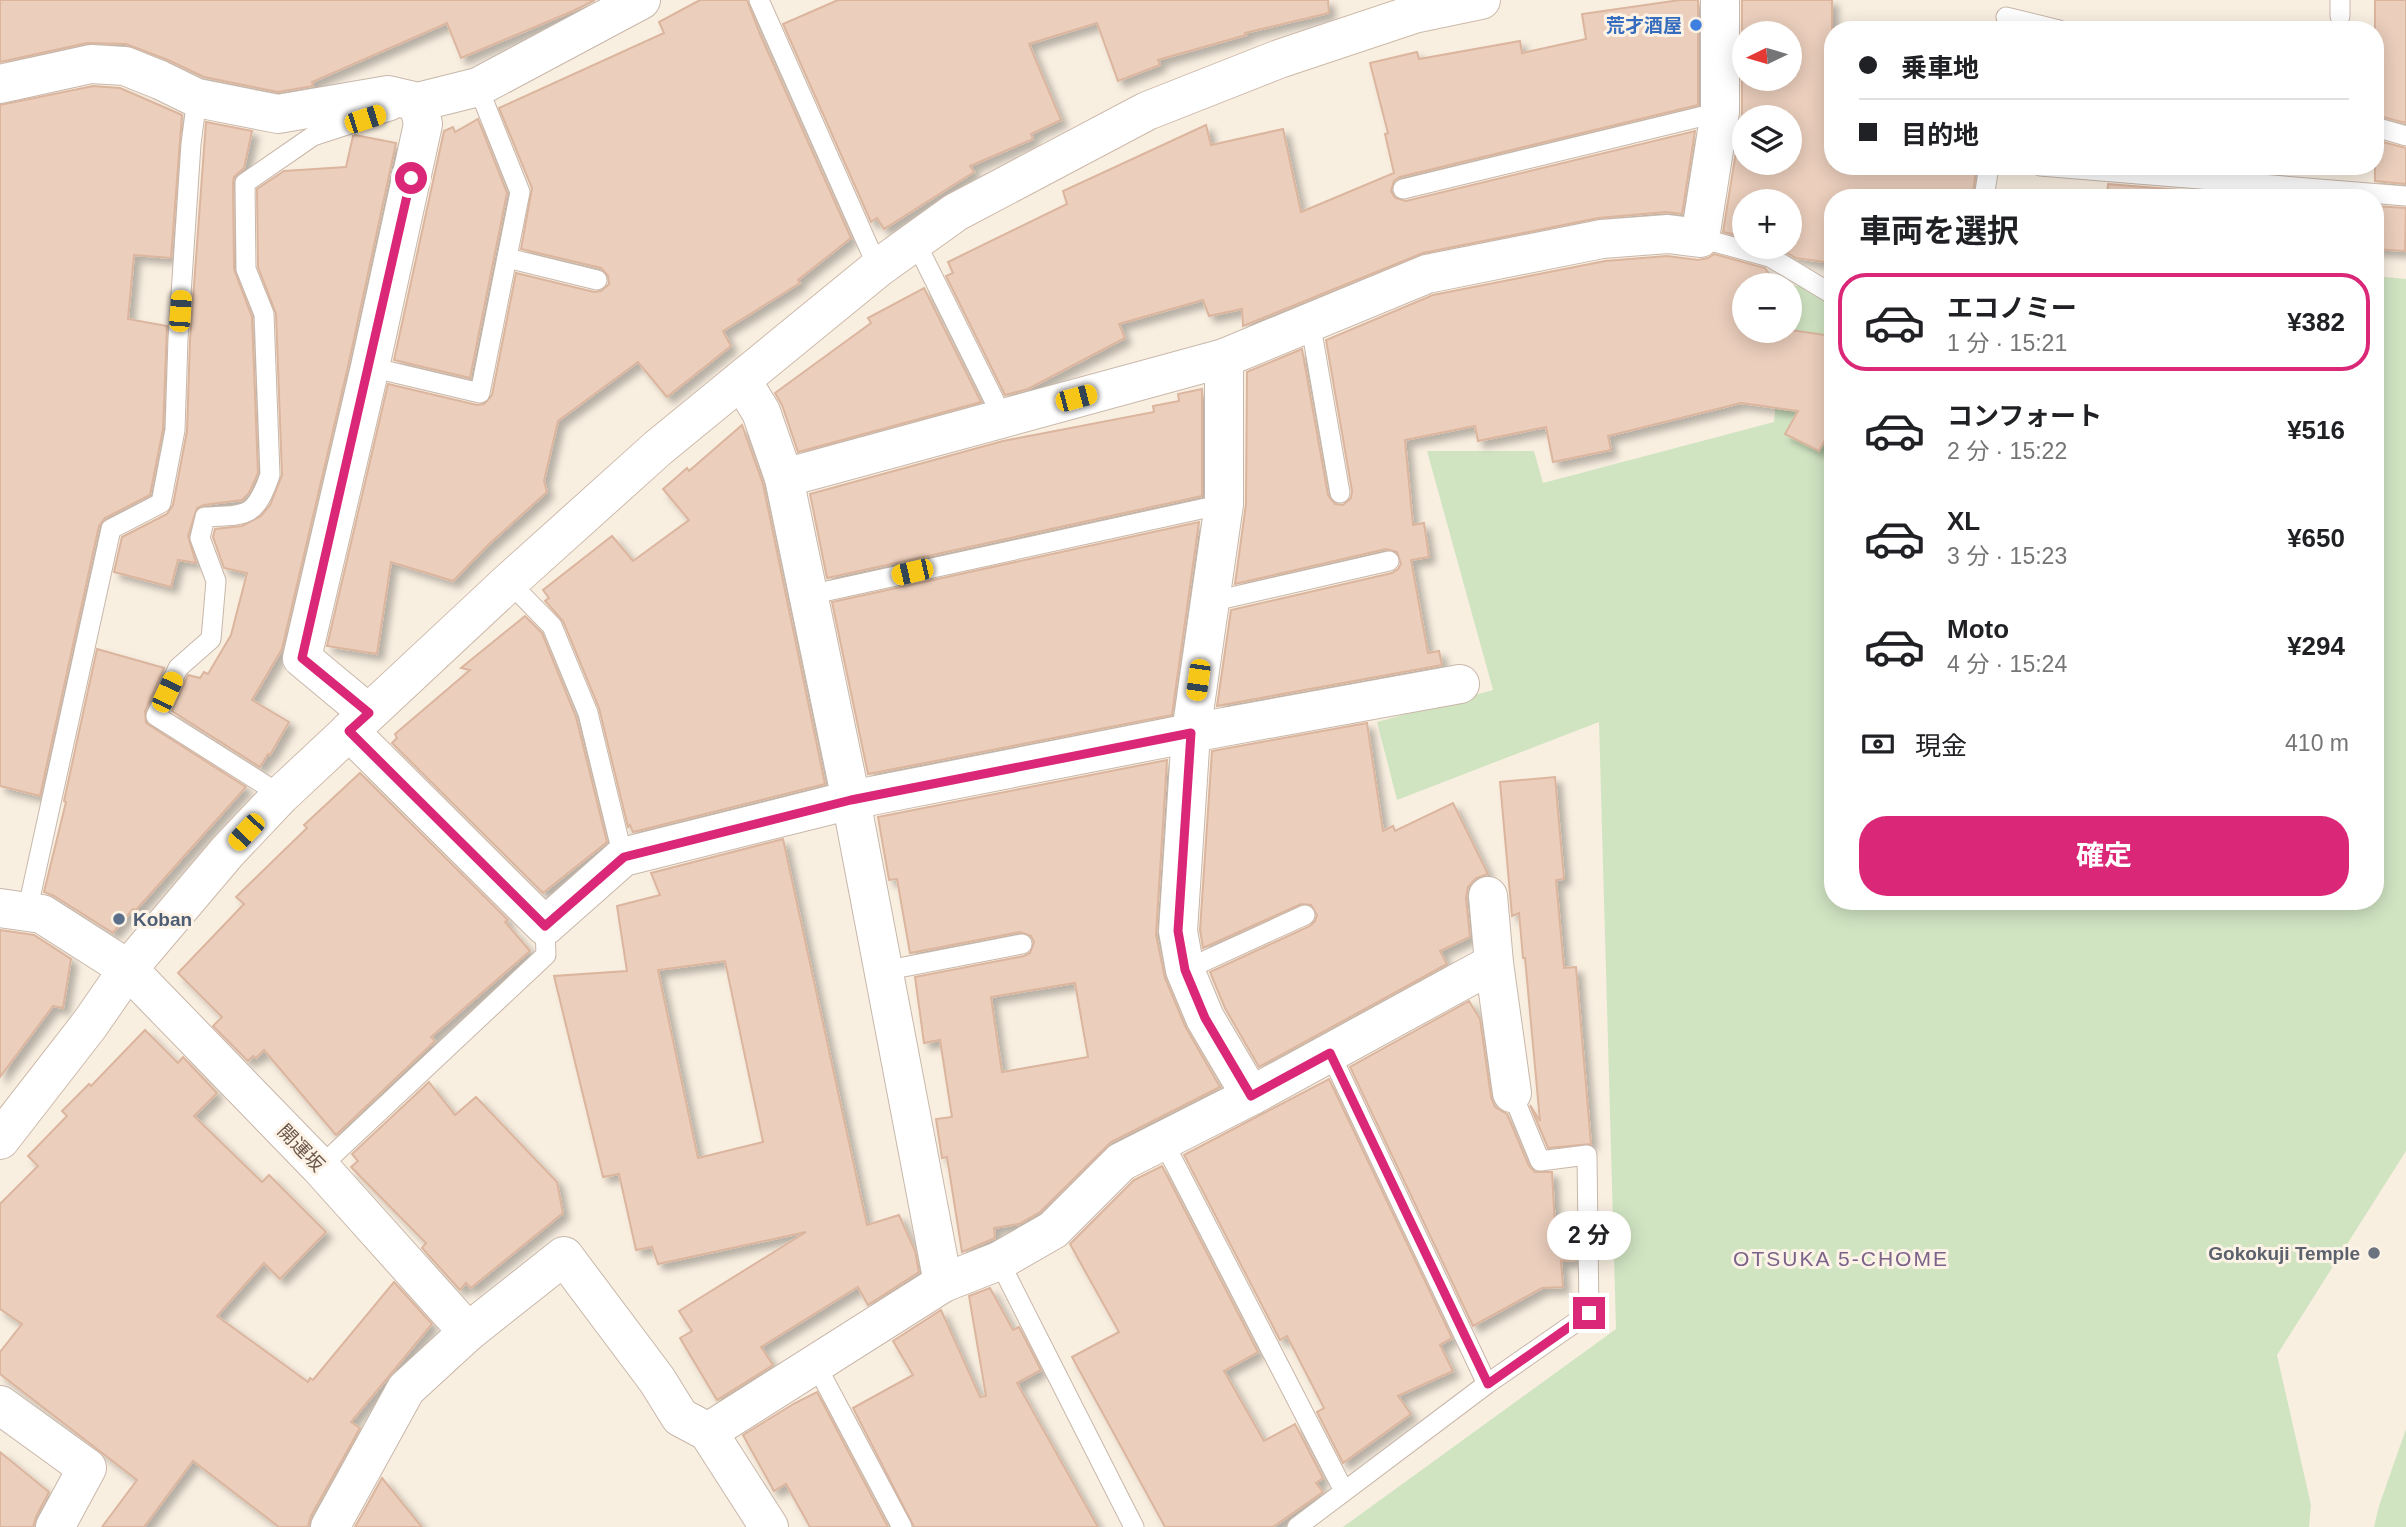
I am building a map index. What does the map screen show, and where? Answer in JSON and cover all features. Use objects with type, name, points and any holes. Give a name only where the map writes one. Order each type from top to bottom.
[{"type":"street","points":[[0,84],[91,64],[125,66],[197,98],[278,114],[388,95],[418,102],[478,87],[641,0]]},
{"type":"street","points":[[0,1140],[90,1024],[128,970],[228,851],[281,795],[509,582],[658,449],[878,268],[956,212],[1147,111],[1279,59],[1414,14],[1480,0]]},
{"type":"street","points":[[784,478],[1224,358],[1427,274],[1602,239],[1668,234],[1700,238],[1720,112],[1720,0]]},
{"type":"street","points":[[418,102],[423,124],[302,658],[545,926],[624,857],[851,800],[1191,733],[1460,684]]},
{"type":"street","points":[[1224,358],[1224,504],[1191,733],[1178,931],[1185,970],[1205,1018],[1251,1096]]},
{"type":"street","points":[[742,381],[761,412],[784,478],[851,800],[943,1283]]},
{"type":"street","points":[[1488,896],[1493,963],[1512,1093]]},
{"type":"street","name":"開運坂","points":[[13,910],[42,914],[128,970],[320,1167],[468,1332]]},
{"type":"street","points":[[708,1432],[943,1283],[999,1261],[1053,1230],[1121,1162],[1251,1096],[1493,963]]},
{"type":"street","points":[[330,1527],[406,1389],[468,1332],[564,1255],[657,1380],[680,1417],[708,1432],[769,1527]]},
{"type":"street","points":[[0,1405],[87,1468],[55,1527]]},
{"type":"lane","points":[[759,0],[878,268]]},
{"type":"lane","points":[[2005,16],[2024,21]]},
{"type":"lane","points":[[370,367],[480,393],[520,192],[478,87]]},
{"type":"lane","points":[[13,910],[111,529],[161,503],[174,430],[191,144],[197,98]]},
{"type":"lane","points":[[281,795],[156,716],[178,668],[211,639],[216,581],[200,538],[205,517],[244,515],[262,499],[271,475],[264,314],[246,269],[245,183],[313,136],[418,102]]},
{"type":"lane","points":[[1403,189],[1720,112]]},
{"type":"lane","points":[[2384,130],[2406,136]]},
{"type":"lane","points":[[2154,175],[2330,189]]},
{"type":"lane","points":[[2384,193],[2406,195]]},
{"type":"lane","points":[[1700,238],[1770,257],[1824,289]]},
{"type":"lane","points":[[915,241],[1003,418]]},
{"type":"lane","points":[[507,258],[597,280]]},
{"type":"lane","points":[[1311,321],[1340,493]]},
{"type":"lane","points":[[809,595],[1224,504]]},
{"type":"lane","points":[[1210,602],[1388,561]]},
{"type":"lane","points":[[509,582],[552,626],[588,713],[624,857]]},
{"type":"lane","points":[[1185,970],[1305,915]]},
{"type":"lane","points":[[320,1167],[546,955],[545,926]]},
{"type":"lane","points":[[883,971],[1022,944]]},
{"type":"lane","points":[[1330,1053],[1488,1384]]},
{"type":"lane","points":[[1297,1527],[1488,1384],[1589,1313],[1587,1155],[1540,1161],[1512,1093]]},
{"type":"lane","points":[[1163,1141],[1344,1491]]},
{"type":"lane","points":[[999,1261],[1134,1527]]},
{"type":"lane","points":[[816,1363],[902,1527]]},
{"type":"green space","points":[[2384,277],[2406,279],[2406,1151],[2277,1355],[2311,1505],[2309,1527],[1343,1527],[1616,1329],[1599,722],[1397,800],[1377,722],[1493,690],[1427,451],[1534,451],[1543,483],[1774,422],[1782,343],[1802,343],[1802,287],[1824,291],[1824,910],[2384,910]]},
{"type":"green space","points":[[2406,1429],[2406,1527],[2374,1527],[2379,1506]]},
{"type":"building","points":[[0,0],[595,0],[461,58],[447,23],[312,82],[313,86],[278,92],[204,77],[126,44],[87,43],[0,62]]},
{"type":"building","points":[[700,0],[747,0],[851,238],[798,280],[800,283],[723,331],[731,346],[667,397],[638,362],[558,421],[544,481],[547,492],[453,581],[391,562],[377,654],[327,646],[388,384],[477,405],[484,404],[492,395],[516,273],[594,292],[601,291],[609,284],[608,276],[601,268],[521,249],[532,188],[499,108],[664,33],[659,22]]},
{"type":"building","points":[[838,0],[1328,0],[1329,13],[1245,33],[1246,35],[1158,60],[1160,65],[1118,81],[1097,23],[1029,44],[1061,120],[1031,134],[1033,139],[970,166],[974,172],[884,229],[877,218],[871,222],[783,24]]},
{"type":"building","points":[[1680,0],[1698,0],[1698,105],[1400,177],[1394,181],[1391,191],[1395,198],[1406,201],[1695,131],[1682,214],[1666,212],[1598,218],[1423,253],[1243,326],[1242,309],[1209,316],[1203,300],[1119,324],[1125,338],[1028,389],[1005,395],[946,276],[953,273],[948,262],[1067,204],[1063,191],[1206,125],[1211,145],[1283,129],[1301,212],[1394,173],[1385,134],[1388,133],[1370,63],[1417,52],[1419,59],[1520,41],[1522,53],[1586,39],[1582,14]]},
{"type":"building","points":[[1742,0],[1832,0],[1832,21],[1824,21],[1824,175],[1976,175],[1973,189],[1824,189],[1824,262],[1802,259],[1802,189],[1732,189],[1732,234],[1723,232],[1732,175],[1802,175],[1802,105],[1742,105],[1742,91],[1802,91],[1802,21],[1742,21]]},
{"type":"building","points":[[2375,0],[2406,0],[2406,123],[2384,117],[2384,21],[2375,21]]},
{"type":"building","points":[[93,86],[120,88],[182,115],[171,258],[134,255],[128,319],[167,326],[163,429],[150,495],[105,518],[99,526],[40,796],[0,786],[0,105]]},
{"type":"building","points":[[478,119],[507,193],[470,378],[394,360],[444,131],[453,127],[455,132]]},
{"type":"building","points":[[206,122],[252,131],[244,168],[234,177],[233,183],[234,269],[252,317],[258,473],[249,493],[242,500],[197,508],[188,536],[196,563],[178,560],[171,587],[114,572],[122,537],[167,514],[173,505],[187,431],[190,340]]},
{"type":"building","points":[[355,135],[396,143],[349,362],[282,649],[252,700],[289,722],[260,767],[172,711],[188,675],[200,678],[204,672],[208,674],[231,635],[247,573],[224,568],[213,537],[215,529],[242,526],[261,516],[270,505],[282,475],[276,314],[258,267],[257,189],[284,171],[346,167]]},
{"type":"building","points":[[2384,142],[2406,148],[2406,184],[2375,181],[2375,175],[2384,175]]},
{"type":"building","points":[[2108,184],[2168,189],[2108,189]]},
{"type":"building","points":[[2384,207],[2406,208],[2405,251],[2384,250]]},
{"type":"building","points":[[1714,254],[1765,268],[1768,273],[1732,273],[1732,343],[1802,343],[1802,332],[1824,335],[1824,442],[1819,451],[1785,434],[1798,411],[1741,403],[1608,436],[1611,450],[1553,462],[1546,427],[1478,441],[1475,426],[1405,440],[1413,525],[1424,523],[1429,557],[1411,560],[1428,653],[1439,651],[1442,665],[1217,706],[1231,610],[1392,573],[1401,564],[1397,552],[1386,549],[1235,584],[1246,504],[1247,372],[1302,349],[1328,495],[1335,504],[1343,505],[1351,498],[1352,491],[1326,340],[1433,295],[1605,261],[1667,256],[1698,260]]},
{"type":"building","points":[[924,288],[981,402],[798,452],[782,405],[775,393],[871,323],[868,318]]},
{"type":"building","points":[[1202,389],[1202,496],[827,578],[810,494],[1003,441],[1154,412],[1153,406],[1179,401],[1178,394]]},
{"type":"building","points":[[742,425],[763,484],[825,784],[633,832],[630,825],[628,827],[599,708],[563,621],[545,601],[549,598],[543,590],[612,536],[633,561],[689,520],[663,489],[687,468],[689,471]]},
{"type":"building","points":[[1199,522],[1172,715],[868,774],[832,602]]},
{"type":"building","points":[[525,616],[542,633],[576,717],[607,842],[543,893],[392,743],[397,738],[395,734],[470,670],[461,668]]},
{"type":"building","points":[[97,649],[164,668],[145,711],[146,723],[246,787],[113,933],[44,892],[66,802],[64,801]]},
{"type":"building","points":[[1367,723],[1383,831],[1393,826],[1395,831],[1453,803],[1488,874],[1476,878],[1468,887],[1466,898],[1470,937],[1440,951],[1447,964],[1259,1067],[1225,1008],[1210,972],[1310,926],[1317,915],[1311,905],[1301,904],[1203,948],[1200,930],[1212,751]]},
{"type":"building","points":[[1167,760],[1156,935],[1165,978],[1185,1026],[1220,1087],[1111,1142],[1040,1212],[1019,1224],[994,1228],[995,1238],[962,1252],[947,1157],[942,1158],[936,1119],[952,1117],[940,1040],[924,1043],[915,977],[1024,956],[1030,953],[1034,942],[1031,936],[1020,932],[910,953],[897,879],[889,880],[878,817]],"holes":[[[1075,983],[1088,1057],[1002,1072],[991,997]]]},
{"type":"building","points":[[360,773],[508,920],[505,922],[530,951],[431,1037],[435,1041],[336,1135],[264,1050],[248,1061],[213,1026],[222,1017],[178,973],[244,904],[236,897],[307,828],[304,825]]},
{"type":"building","points":[[1555,777],[1564,879],[1556,880],[1564,968],[1576,967],[1591,1144],[1548,1148],[1530,1105],[1540,1121],[1525,958],[1519,913],[1512,916],[1500,782]]},
{"type":"building","points":[[783,839],[867,1225],[899,1215],[915,1251],[919,1272],[868,1305],[858,1287],[761,1347],[773,1365],[717,1400],[680,1338],[692,1331],[679,1311],[806,1232],[658,1264],[652,1247],[636,1250],[619,1174],[603,1177],[554,976],[627,971],[617,906],[660,895],[651,873]],"holes":[[[725,961],[763,1142],[698,1158],[658,970]]]},
{"type":"building","points":[[0,930],[34,935],[71,959],[63,1008],[53,1006],[0,1077]]},
{"type":"building","points":[[1469,1001],[1480,1019],[1491,1097],[1495,1107],[1507,1114],[1529,1166],[1535,1172],[1552,1172],[1555,1227],[1576,1226],[1576,1260],[1561,1261],[1563,1287],[1542,1288],[1473,1326],[1350,1067]]},
{"type":"building","points":[[145,1030],[178,1063],[183,1057],[217,1093],[194,1116],[262,1182],[269,1175],[326,1232],[280,1279],[264,1263],[217,1316],[308,1382],[310,1378],[313,1380],[394,1282],[432,1324],[351,1422],[360,1428],[311,1516],[308,1527],[279,1527],[193,1461],[144,1527],[102,1527],[137,1480],[0,1374],[0,1352],[22,1324],[0,1309],[0,1204],[38,1166],[28,1156],[67,1116],[62,1111],[89,1084],[91,1086]]},
{"type":"building","points":[[1329,1079],[1452,1338],[1440,1345],[1453,1371],[1398,1396],[1411,1414],[1343,1463],[1317,1412],[1324,1408],[1287,1336],[1280,1340],[1184,1155]]},
{"type":"building","points":[[429,1082],[455,1115],[476,1097],[557,1182],[563,1213],[471,1288],[466,1283],[460,1290],[422,1248],[426,1243],[351,1167],[358,1161],[352,1154]]},
{"type":"building","points":[[1162,1166],[1258,1352],[1224,1371],[1264,1441],[1295,1424],[1323,1478],[1316,1483],[1323,1492],[1273,1527],[1165,1527],[1072,1357],[1119,1332],[1070,1244],[1134,1180]]},
{"type":"building","points":[[990,1288],[1013,1330],[1019,1327],[1041,1370],[1017,1383],[1098,1527],[914,1527],[853,1408],[913,1375],[893,1341],[941,1310],[980,1397],[986,1396],[969,1296]]},
{"type":"building","points":[[817,1392],[888,1527],[810,1527],[786,1484],[774,1491],[743,1435]]},
{"type":"building","points":[[0,1452],[49,1492],[33,1527],[0,1527]]},
{"type":"building","points":[[382,1478],[422,1527],[355,1527]]},
{"type":"place","name":"荒才酒屋","points":[[1696,25]]},
{"type":"place","name":"Koban","points":[[119,919]]},
{"type":"place","name":"Gokokuji Temple","points":[[2374,1253]]},
{"type":"district","name":"OTSUKA 5-CHOME","points":[[1841,1258]]},
{"type":"route","points":[[411,178],[302,658],[369,713],[349,731],[545,926],[624,857],[851,800],[1191,733],[1178,931],[1185,970],[1205,1018],[1251,1096],[1330,1053],[1488,1384],[1589,1313]]}]
